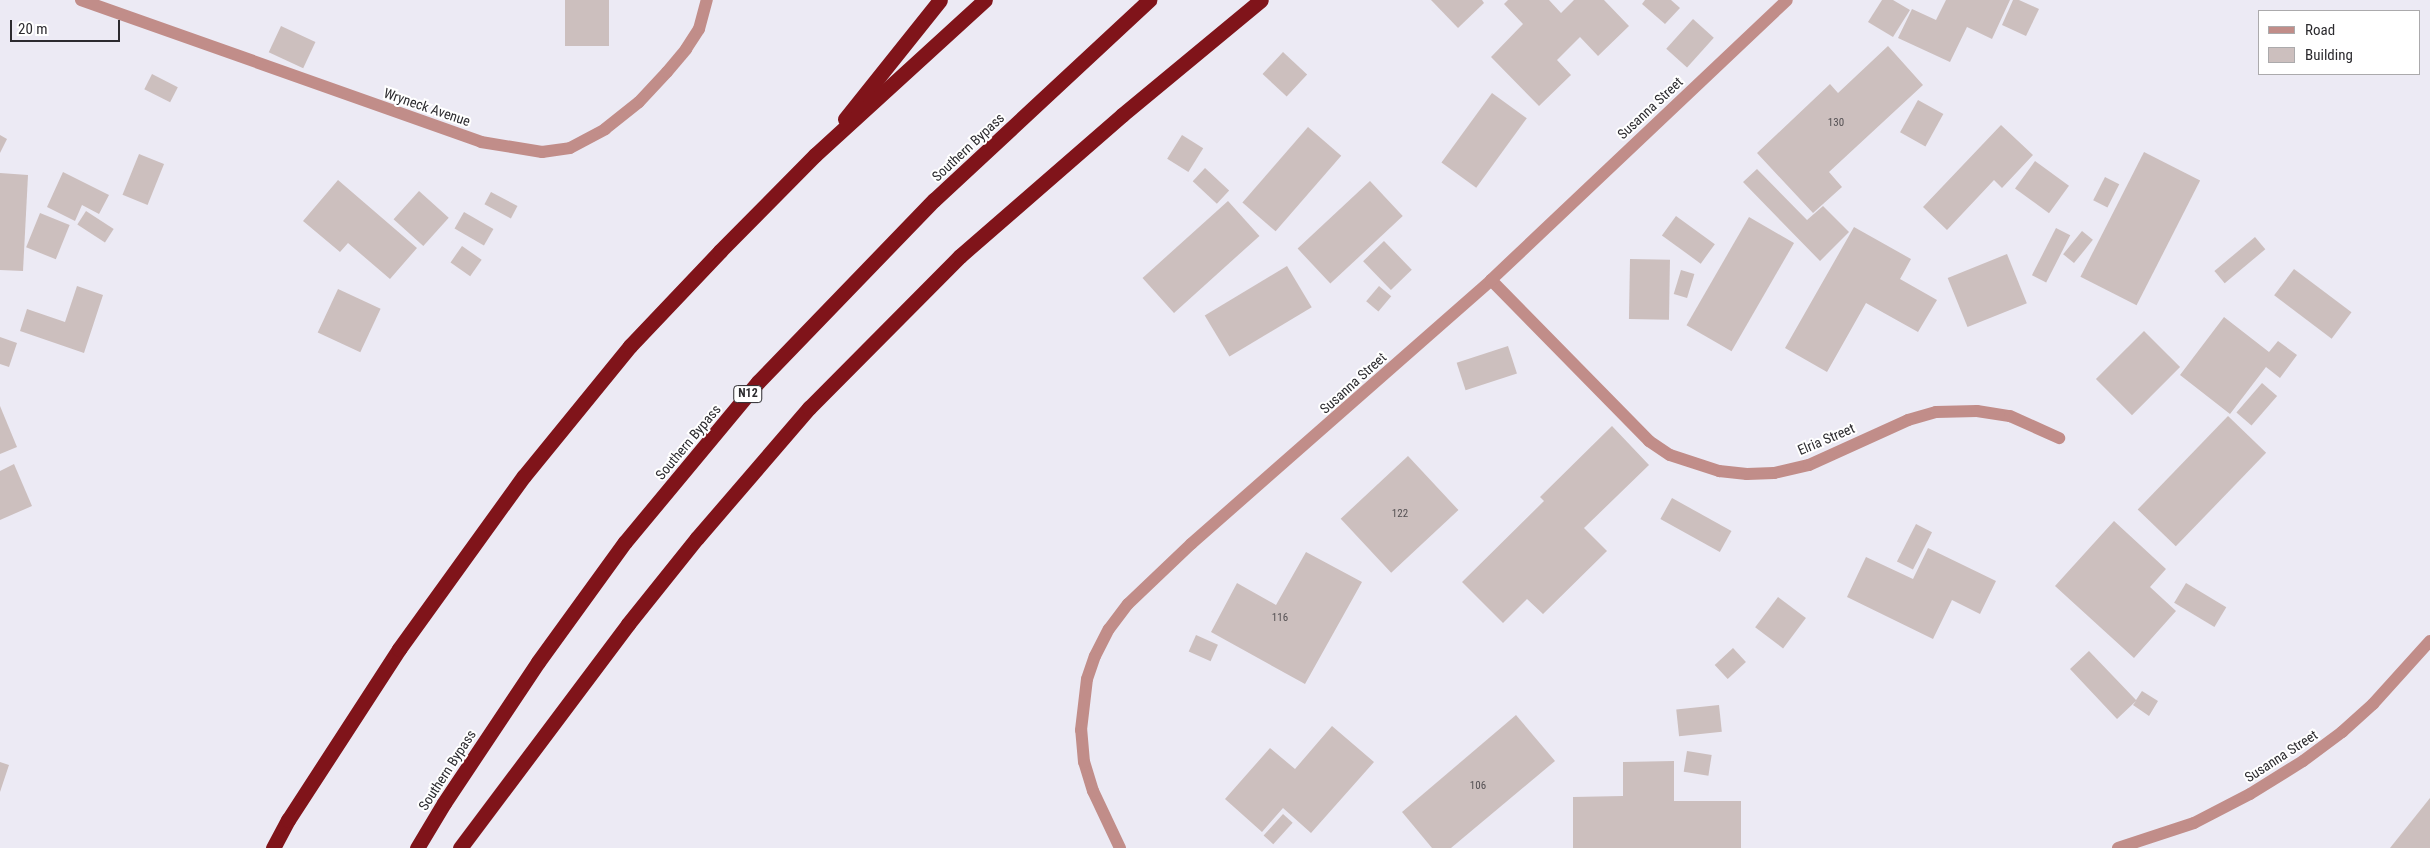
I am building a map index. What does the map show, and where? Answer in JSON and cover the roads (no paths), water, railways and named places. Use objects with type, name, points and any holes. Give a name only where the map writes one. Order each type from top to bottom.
[{"type":"highway","points":[[816,155],[940,0]]},
{"type":"highway","points":[[272,848],[288,820],[399,649],[524,476],[630,346],[816,155],[985,0]]},
{"type":"highway","name":"Southern Bypass","points":[[417,848],[444,803],[538,662],[625,542],[758,382],[934,200],[1148,0]]},
{"type":"highway","points":[[460,848],[628,624],[691,545],[809,408],[960,256],[1122,115],[1261,0]]},
{"type":"street","name":"Wryneck Avenue","points":[[81,0],[482,142],[542,152],[570,148],[605,129],[639,102],[668,72],[686,49],[699,29],[707,0]]},
{"type":"street","name":"Susanna Street","points":[[1120,848],[1093,791],[1084,762],[1081,730],[1087,679],[1108,630],[1128,604],[1191,544],[1491,280],[1787,0]]},
{"type":"street","name":"Elria Street","points":[[1491,280],[1649,441],[1670,455],[1720,471],[1747,474],[1774,473],[1809,465],[1908,420],[1936,412],[1977,410],[2010,416],[2059,438]]},
{"type":"street","name":"Susanna Street","points":[[2118,848],[2194,823],[2250,794],[2303,761],[2342,732],[2373,704],[2430,642]]}]
